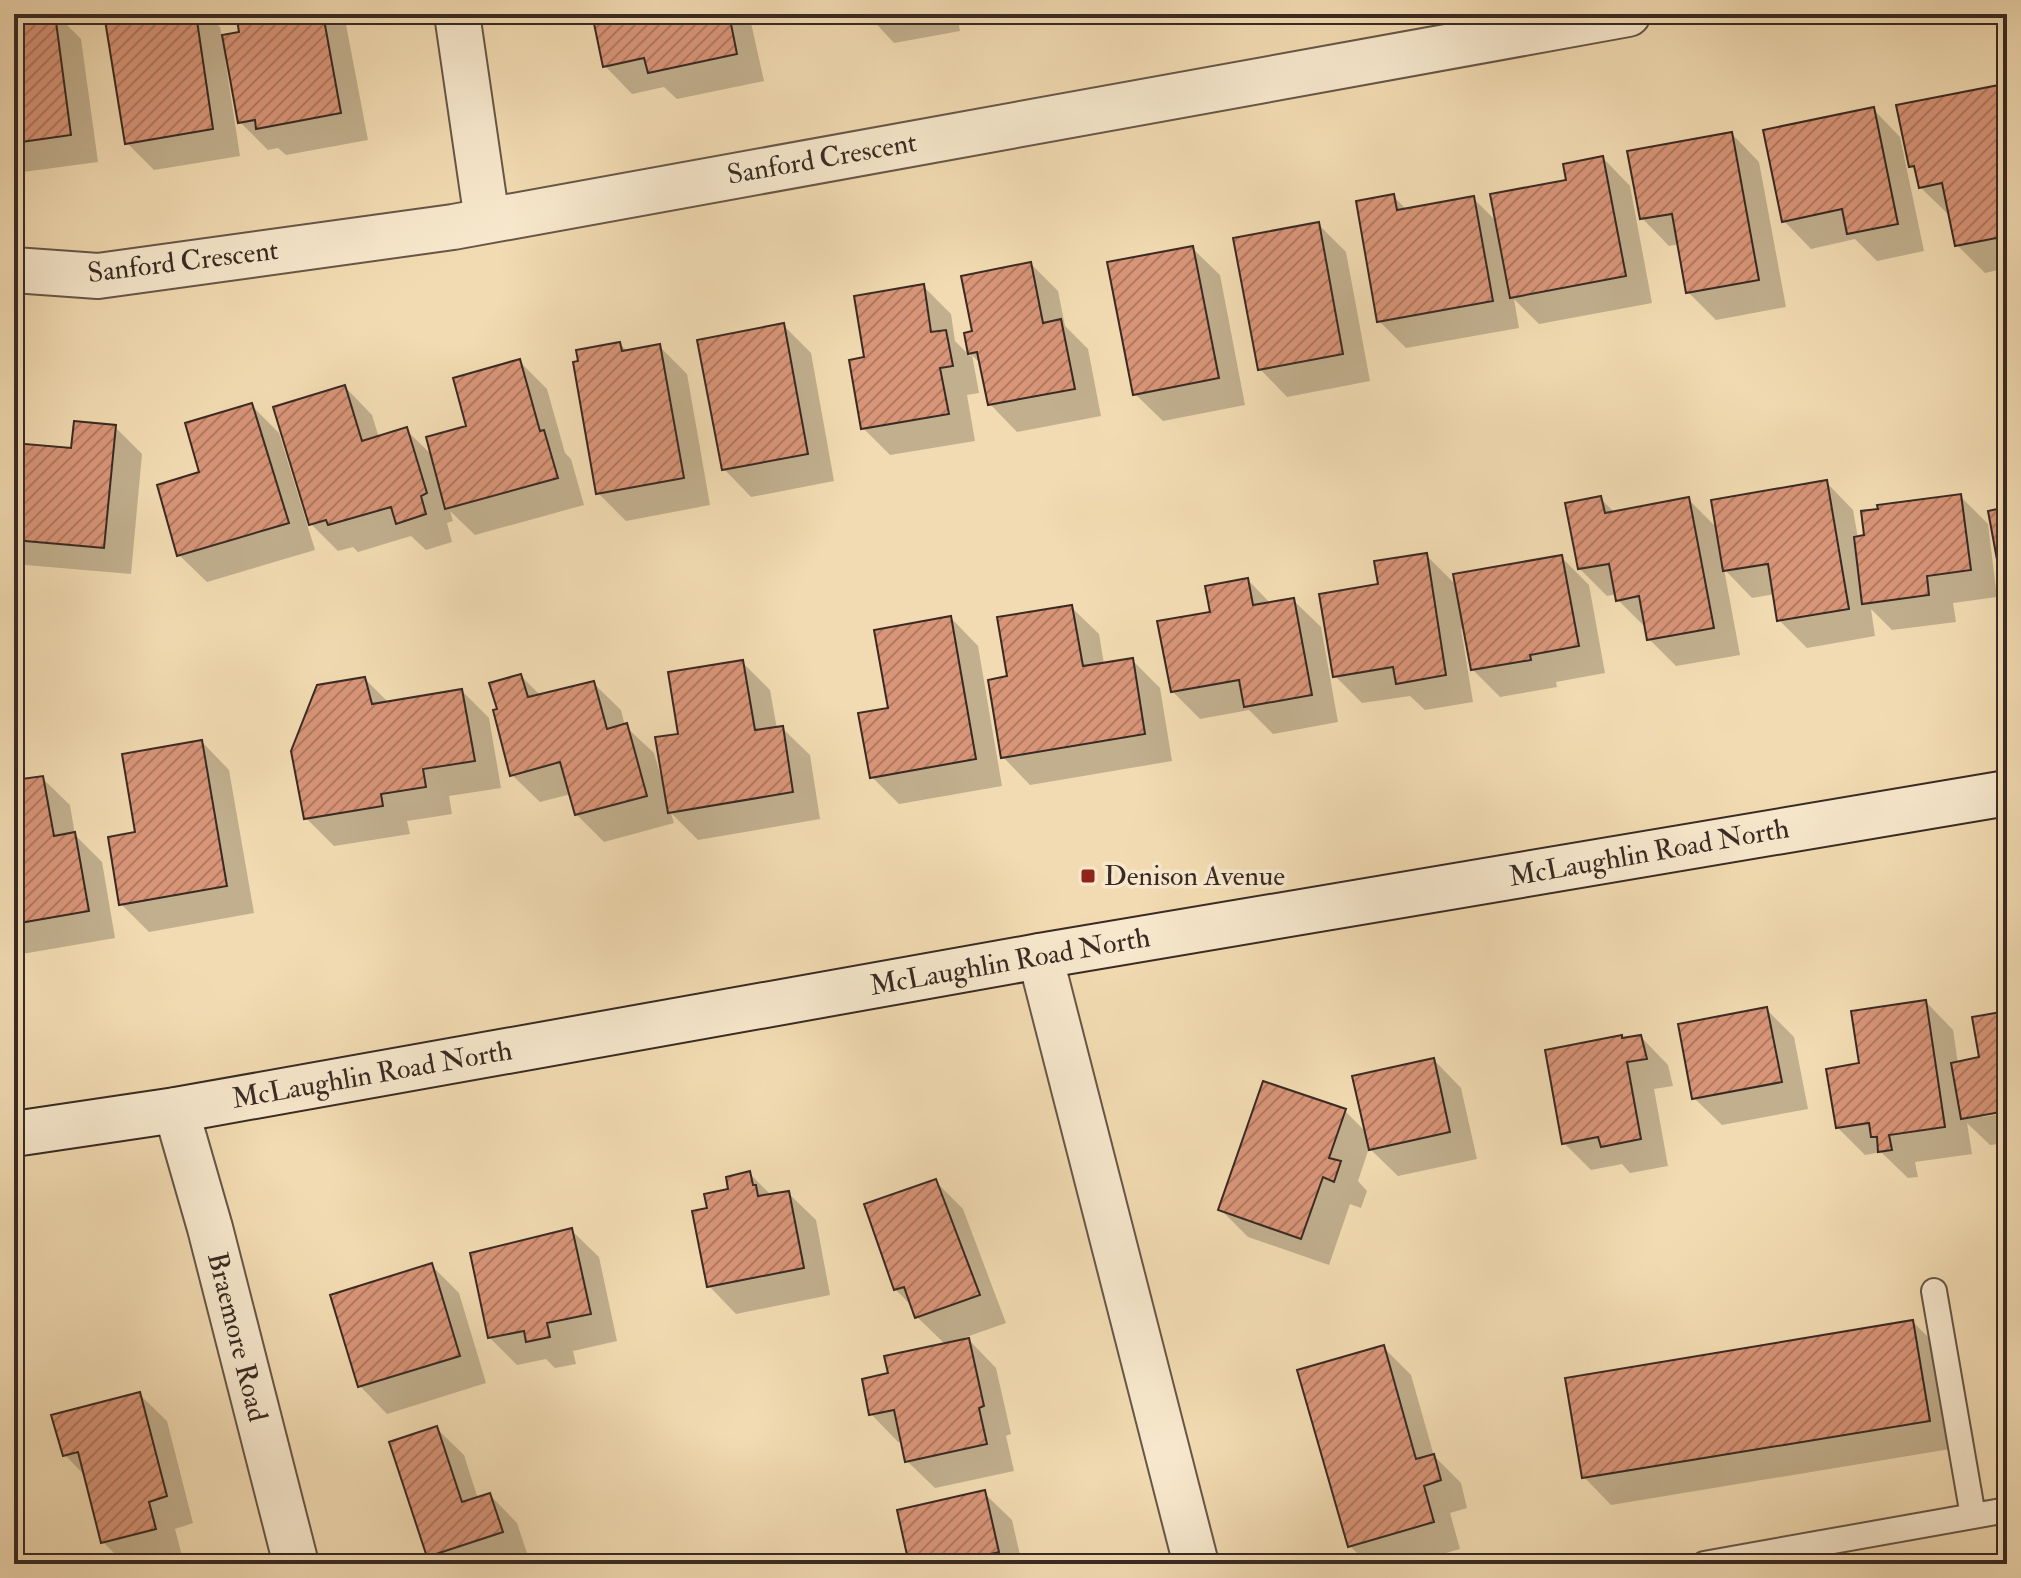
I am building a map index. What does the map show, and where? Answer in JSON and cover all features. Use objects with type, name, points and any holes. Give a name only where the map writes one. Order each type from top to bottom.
[{"type":"street","points":[[457,14],[487,220]]},
{"type":"street","name":"Sanford Crescent","points":[[14,270],[98,276],[453,227],[1628,14]]},
{"type":"street","name":"McLaughlin Road North","points":[[14,1134],[176,1110],[1040,956],[2007,793]]},
{"type":"street","points":[[1040,956],[1196,1564]]},
{"type":"street","name":"Braemore Road","points":[[176,1110],[210,1228],[296,1564]]},
{"type":"lane","points":[[1934,1291],[1973,1516]]},
{"type":"lane","points":[[1704,1564],[2007,1510]]},
{"type":"building","points":[[14,14],[55,14],[71,135],[14,143]]},
{"type":"building","points":[[104,14],[196,14],[213,129],[125,144]]},
{"type":"building","points":[[236,14],[323,14],[341,113],[256,129],[255,120],[238,123],[222,35],[239,32]]},
{"type":"building","points":[[592,14],[729,14],[737,54],[648,73],[644,58],[603,67]]},
{"type":"building","points":[[1999,85],[2007,125],[2007,236],[1955,246],[1942,183],[1919,188],[1914,166],[1909,167],[1896,105]]},
{"type":"building","points":[[1874,107],[1898,224],[1847,234],[1842,209],[1782,222],[1763,130]]},
{"type":"building","points":[[1732,132],[1759,280],[1686,293],[1672,214],[1640,219],[1627,151]]},
{"type":"building","points":[[1603,156],[1626,276],[1510,298],[1490,194],[1566,180],[1563,164]]},
{"type":"building","points":[[1394,194],[1397,210],[1474,196],[1493,301],[1377,322],[1356,201]]},
{"type":"building","points":[[1319,222],[1343,354],[1258,370],[1233,238]]},
{"type":"building","points":[[1193,246],[1219,378],[1133,395],[1107,262]]},
{"type":"building","points":[[1031,262],[1043,323],[1061,319],[1075,389],[988,405],[977,352],[968,354],[964,333],[972,331],[961,276]]},
{"type":"building","points":[[924,284],[931,332],[946,330],[953,366],[940,368],[949,414],[861,429],[849,360],[864,357],[854,296]]},
{"type":"building","points":[[784,323],[808,454],[722,470],[697,340]]},
{"type":"building","points":[[620,342],[622,351],[660,344],[684,478],[596,494],[573,362],[578,361],[576,350]]},
{"type":"building","points":[[520,359],[540,431],[544,430],[558,478],[445,509],[426,437],[466,426],[453,378]]},
{"type":"building","points":[[345,385],[362,441],[407,427],[427,493],[421,496],[426,514],[396,524],[391,507],[328,525],[326,520],[309,525],[273,407]]},
{"type":"building","points":[[252,403],[289,523],[177,556],[157,485],[199,472],[185,423]]},
{"type":"building","points":[[74,421],[116,425],[104,548],[14,540],[14,443],[71,448]]},
{"type":"building","points":[[1827,480],[1849,609],[1777,621],[1768,564],[1723,571],[1711,500]]},
{"type":"building","points":[[1961,494],[1971,570],[1927,576],[1929,595],[1862,604],[1854,537],[1864,535],[1861,511],[1878,509],[1877,505]]},
{"type":"building","points":[[1601,496],[1605,513],[1689,497],[1714,628],[1647,640],[1639,596],[1616,601],[1609,564],[1578,569],[1565,503]]},
{"type":"building","points":[[2007,507],[2007,580],[2001,581],[1988,511]]},
{"type":"building","points":[[1427,553],[1446,675],[1396,684],[1393,667],[1333,677],[1319,594],[1378,584],[1374,561]]},
{"type":"building","points":[[1562,555],[1579,646],[1530,655],[1531,660],[1471,670],[1453,574]]},
{"type":"building","points":[[1248,578],[1253,605],[1294,598],[1312,695],[1244,707],[1239,680],[1171,692],[1157,621],[1210,612],[1205,586]]},
{"type":"building","points":[[1072,605],[1083,666],[1133,658],[1145,734],[1001,758],[988,680],[1007,676],[997,617]]},
{"type":"building","points":[[951,616],[976,759],[870,778],[858,713],[888,708],[874,630]]},
{"type":"building","points":[[743,660],[755,730],[783,726],[793,792],[668,813],[655,737],[678,734],[668,672]]},
{"type":"building","points":[[521,674],[528,697],[594,681],[607,729],[627,723],[647,796],[575,815],[560,762],[510,776],[489,683]]},
{"type":"building","points":[[365,677],[372,704],[462,689],[475,761],[423,769],[426,787],[381,794],[383,806],[304,819],[291,751],[317,685]]},
{"type":"building","points":[[202,740],[227,886],[119,905],[108,837],[135,832],[122,754]]},
{"type":"building","points":[[43,776],[54,836],[75,832],[89,911],[14,924],[14,780]]},
{"type":"building","points":[[1926,1000],[1945,1127],[1889,1135],[1892,1150],[1878,1152],[1877,1137],[1871,1137],[1869,1123],[1836,1128],[1826,1069],[1859,1063],[1851,1011]]},
{"type":"building","points":[[1767,1007],[1782,1082],[1692,1099],[1678,1024]]},
{"type":"building","points":[[2007,1011],[2007,1111],[1961,1119],[1951,1063],[1979,1057],[1972,1017]]},
{"type":"building","points":[[1622,1035],[1622,1038],[1641,1035],[1647,1059],[1627,1062],[1641,1139],[1601,1147],[1598,1137],[1562,1144],[1545,1050]]},
{"type":"building","points":[[1434,1058],[1450,1132],[1369,1150],[1352,1076]]},
{"type":"building","points":[[1263,1081],[1346,1109],[1329,1158],[1341,1161],[1334,1182],[1323,1177],[1301,1239],[1218,1210]]},
{"type":"building","points":[[750,1171],[758,1196],[789,1191],[804,1268],[707,1287],[692,1211],[707,1208],[704,1194],[728,1189],[726,1177]]},
{"type":"building","points":[[936,1179],[980,1295],[915,1318],[904,1287],[894,1290],[864,1204]]},
{"type":"building","points":[[572,1228],[591,1314],[547,1323],[550,1337],[526,1342],[524,1331],[488,1338],[470,1253]]},
{"type":"building","points":[[432,1263],[460,1356],[358,1387],[330,1295]]},
{"type":"building","points":[[1913,1320],[1930,1421],[1582,1478],[1565,1378]]},
{"type":"building","points":[[969,1338],[984,1406],[979,1408],[987,1444],[905,1462],[894,1410],[869,1415],[862,1379],[888,1373],[884,1356]]},
{"type":"building","points":[[1384,1345],[1416,1459],[1434,1454],[1441,1480],[1424,1486],[1434,1522],[1348,1547],[1297,1370]]},
{"type":"building","points":[[140,1392],[167,1496],[149,1502],[156,1529],[101,1543],[78,1452],[63,1456],[51,1415]]},
{"type":"building","points":[[437,1426],[462,1502],[490,1493],[503,1532],[427,1557],[389,1442]]},
{"type":"building","points":[[985,1490],[999,1552],[983,1556],[985,1564],[909,1564],[897,1510]]},
{"type":"place","name":"Denison Avenue","points":[[1088,876]]}]
